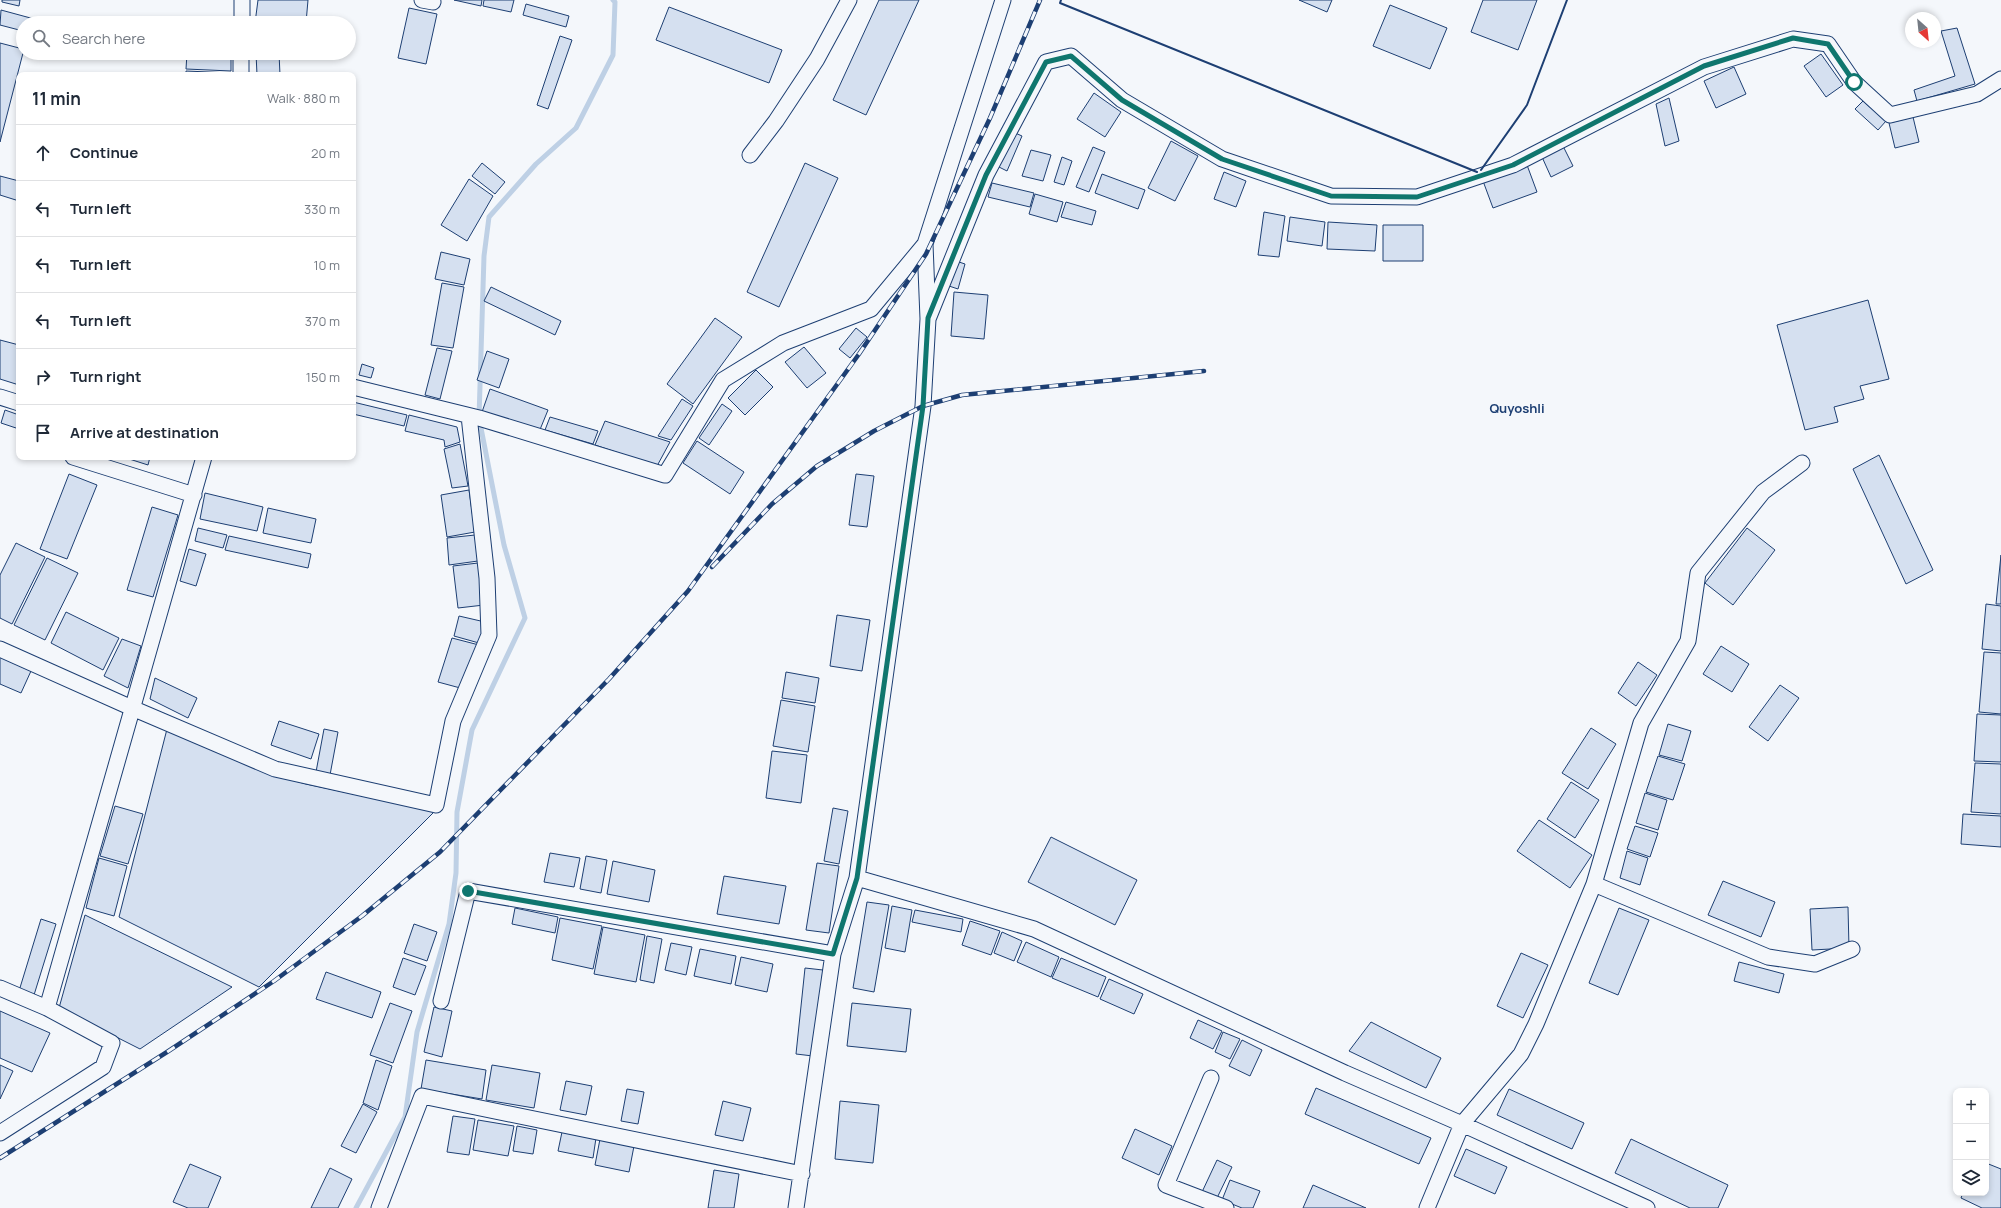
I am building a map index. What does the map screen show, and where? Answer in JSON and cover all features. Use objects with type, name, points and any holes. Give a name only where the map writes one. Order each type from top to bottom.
[{"type":"street","points":[[242,0],[242,16]]},
{"type":"street","points":[[750,155],[776,121],[817,59],[849,0]]},
{"type":"street","points":[[796,1208],[833,954],[857,878],[923,406],[928,318],[925,244],[1003,0]]},
{"type":"street","points":[[928,318],[986,175],[1046,62],[1071,56],[1122,100],[1222,159],[1331,196],[1417,197],[1513,165],[1704,66],[1793,38],[1828,44],[1854,82],[1890,115],[1977,94],[2001,79]]},
{"type":"street","points":[[241,60],[241,72]]},
{"type":"street","points":[[356,388],[468,416],[665,475],[723,380],[783,342],[871,309],[925,244]]},
{"type":"street","points":[[0,397],[16,402]]},
{"type":"street","points":[[0,649],[132,708],[275,769],[436,805],[453,721],[489,635],[487,578],[468,416]]},
{"type":"street","points":[[83,460],[194,495]]},
{"type":"street","points":[[47,1008],[203,460]]},
{"type":"street","points":[[1427,1208],[1462,1124],[1522,1054],[1536,1024],[1594,884],[1641,723],[1688,641],[1698,573],[1763,492],[1802,463]]},
{"type":"street","points":[[857,878],[1034,929],[1337,1070],[1462,1124],[1647,1208]]},
{"type":"street","points":[[1594,884],[1768,957],[1816,964],[1852,949]]},
{"type":"street","points":[[441,1001],[468,891],[833,954]]},
{"type":"street","points":[[0,988],[47,1008],[112,1043],[103,1067],[0,1133]]},
{"type":"street","points":[[1211,1078],[1166,1185],[1226,1208]]},
{"type":"street","points":[[379,1208],[422,1096],[802,1174]]},
{"type":"building","points":[[2,0],[20,0],[19,6],[2,2]]},
{"type":"building","points":[[258,0],[308,0],[307,16],[256,16]]},
{"type":"building","points":[[454,0],[482,0],[481,6]]},
{"type":"building","points":[[484,0],[514,0],[511,12],[483,6]]},
{"type":"building","points":[[879,0],[919,0],[866,115],[833,100]]},
{"type":"building","points":[[1299,0],[1332,0],[1327,12]]},
{"type":"building","points":[[1483,0],[1537,0],[1518,50],[1471,32]]},
{"type":"building","points":[[526,4],[569,16],[566,27],[523,15]]},
{"type":"building","points":[[1390,5],[1447,28],[1430,69],[1373,46]]},
{"type":"building","points":[[669,7],[782,50],[769,83],[656,40]]},
{"type":"building","points":[[409,8],[437,14],[426,64],[398,58]]},
{"type":"building","points":[[1,10],[23,16],[16,16],[16,29],[0,25]]},
{"type":"building","points":[[1957,28],[1975,84],[1917,101],[1914,90],[1955,76],[1941,31]]},
{"type":"building","points":[[560,36],[572,40],[548,109],[537,105]]},
{"type":"building","points":[[0,43],[16,47],[16,60],[21,60],[18,72],[16,72],[16,80],[0,142]]},
{"type":"building","points":[[1821,54],[1843,85],[1826,97],[1804,66]]},
{"type":"building","points":[[187,60],[231,60],[231,71],[186,69]]},
{"type":"building","points":[[256,60],[279,60],[280,72],[257,72]]},
{"type":"building","points":[[1734,67],[1746,94],[1716,108],[1704,81]]},
{"type":"building","points":[[186,71],[208,72],[186,72]]},
{"type":"building","points":[[1094,93],[1121,112],[1105,137],[1077,119]]},
{"type":"building","points":[[1669,98],[1679,141],[1665,146],[1656,104]]},
{"type":"building","points":[[1863,101],[1886,121],[1878,130],[1855,109]]},
{"type":"building","points":[[1913,117],[1919,142],[1895,148],[1889,123]]},
{"type":"building","points":[[1013,132],[1022,136],[1007,171],[997,166]]},
{"type":"building","points":[[1171,141],[1198,156],[1175,201],[1148,188]]},
{"type":"building","points":[[1563,146],[1573,166],[1551,177],[1542,157]]},
{"type":"building","points":[[1093,147],[1105,152],[1089,192],[1076,187]]},
{"type":"building","points":[[1031,150],[1051,155],[1043,181],[1022,176]]},
{"type":"building","points":[[1062,157],[1072,161],[1064,185],[1054,182]]},
{"type":"building","points":[[482,163],[505,182],[495,194],[472,176]]},
{"type":"building","points":[[805,163],[838,178],[779,307],[747,292]]},
{"type":"building","points":[[1527,165],[1537,192],[1493,208],[1483,181]]},
{"type":"building","points":[[1224,172],[1246,181],[1236,207],[1214,199]]},
{"type":"building","points":[[1102,174],[1145,190],[1138,209],[1095,193]]},
{"type":"building","points":[[0,176],[16,180],[16,200],[0,195]]},
{"type":"building","points":[[469,179],[493,196],[467,241],[441,225]]},
{"type":"building","points":[[992,183],[1034,193],[1030,207],[988,197]]},
{"type":"building","points":[[1035,194],[1063,202],[1057,222],[1029,214]]},
{"type":"building","points":[[1066,202],[1096,211],[1092,225],[1061,217]]},
{"type":"building","points":[[1264,212],[1285,216],[1279,257],[1258,255]]},
{"type":"building","points":[[1290,217],[1325,222],[1322,246],[1287,241]]},
{"type":"building","points":[[1328,222],[1377,225],[1375,251],[1327,249]]},
{"type":"building","points":[[1383,225],[1423,225],[1423,261],[1383,261]]},
{"type":"building","points":[[441,252],[470,259],[464,285],[435,279]]},
{"type":"building","points":[[953,260],[965,264],[958,289],[946,285]]},
{"type":"building","points":[[442,283],[464,287],[453,348],[431,345]]},
{"type":"building","points":[[491,287],[561,321],[555,335],[484,301]]},
{"type":"building","points":[[954,292],[988,295],[984,339],[951,336]]},
{"type":"building","points":[[1868,300],[1889,379],[1860,386],[1864,399],[1834,407],[1838,422],[1805,430],[1777,325]]},
{"type":"building","points":[[715,318],[742,337],[693,404],[667,384]]},
{"type":"building","points":[[856,328],[867,337],[850,358],[839,349]]},
{"type":"building","points":[[0,340],[16,344],[16,384],[0,379]]},
{"type":"building","points":[[804,347],[826,373],[807,388],[785,362]]},
{"type":"building","points":[[437,348],[452,351],[440,399],[425,395]]},
{"type":"building","points":[[487,351],[509,359],[499,388],[477,380]]},
{"type":"building","points":[[362,364],[374,368],[371,378],[359,375]]},
{"type":"building","points":[[756,370],[773,387],[745,415],[728,398]]},
{"type":"building","points":[[490,389],[548,410],[539,432],[482,412]]},
{"type":"building","points":[[682,399],[693,406],[671,440],[658,436]]},
{"type":"building","points":[[356,403],[407,415],[404,426],[356,415]]},
{"type":"building","points":[[722,404],[732,411],[709,445],[699,438]]},
{"type":"building","points":[[5,410],[16,414],[16,428],[1,423]]},
{"type":"building","points":[[409,415],[457,427],[460,442],[445,447],[444,440],[405,431]]},
{"type":"building","points":[[550,417],[598,431],[593,444],[545,430]]},
{"type":"building","points":[[605,421],[670,442],[657,466],[595,445]]},
{"type":"building","points":[[697,441],[744,472],[730,494],[683,463]]},
{"type":"building","points":[[460,444],[468,486],[452,488],[444,449]]},
{"type":"building","points":[[1879,455],[1933,570],[1906,584],[1853,469]]},
{"type":"building","points":[[132,460],[149,460],[148,465]]},
{"type":"building","points":[[69,474],[97,485],[67,559],[40,549]]},
{"type":"building","points":[[856,474],[874,476],[867,527],[849,525]]},
{"type":"building","points":[[469,490],[475,532],[447,537],[441,495]]},
{"type":"building","points":[[205,493],[263,507],[257,531],[200,519]]},
{"type":"building","points":[[152,507],[178,515],[153,597],[127,590]]},
{"type":"building","points":[[268,508],[316,519],[311,543],[263,533]]},
{"type":"building","points":[[198,528],[227,535],[223,548],[195,541]]},
{"type":"building","points":[[1747,528],[1775,550],[1733,605],[1705,583]]},
{"type":"building","points":[[475,535],[478,561],[449,565],[447,538]]},
{"type":"building","points":[[229,536],[311,554],[308,568],[225,550]]},
{"type":"building","points":[[16,543],[45,557],[12,624],[0,618],[0,575]]},
{"type":"building","points":[[189,549],[206,554],[196,586],[180,581]]},
{"type":"building","points":[[2001,555],[2001,604],[1996,604]]},
{"type":"building","points":[[47,558],[78,573],[45,640],[14,625]]},
{"type":"building","points":[[478,563],[484,605],[458,608],[453,566]]},
{"type":"building","points":[[1986,604],[2001,606],[2001,651],[1982,649]]},
{"type":"building","points":[[66,612],[119,638],[103,670],[51,643]]},
{"type":"building","points":[[837,615],[870,620],[862,671],[830,666]]},
{"type":"building","points":[[459,616],[485,622],[479,643],[454,636]]},
{"type":"building","points":[[452,638],[479,645],[464,689],[438,682]]},
{"type":"building","points":[[122,639],[141,646],[128,688],[104,676]]},
{"type":"building","points":[[1721,646],[1749,664],[1732,692],[1703,674]]},
{"type":"building","points":[[1984,652],[2001,653],[2001,714],[1979,712]]},
{"type":"building","points":[[0,657],[31,671],[21,693],[0,684]]},
{"type":"building","points":[[1638,662],[1657,675],[1636,706],[1618,693]]},
{"type":"building","points":[[786,672],[819,678],[815,703],[782,698]]},
{"type":"building","points":[[155,678],[197,698],[188,718],[150,699]]},
{"type":"building","points":[[1780,685],[1799,698],[1768,741],[1749,727]]},
{"type":"building","points":[[781,700],[815,706],[808,752],[773,746]]},
{"type":"building","points":[[1977,714],[2001,715],[2001,762],[1974,761]]},
{"type":"building","points":[[279,721],[319,734],[311,759],[271,745]]},
{"type":"building","points":[[1668,724],[1691,731],[1682,761],[1659,755]]},
{"type":"building","points":[[1591,728],[1616,744],[1588,789],[1562,773]]},
{"type":"building","points":[[167,729],[278,776],[306,784],[435,811],[259,987],[119,917]]},
{"type":"building","points":[[324,729],[338,732],[330,775],[316,772]]},
{"type":"building","points":[[772,751],[807,755],[801,803],[766,798]]},
{"type":"building","points":[[1658,756],[1685,764],[1673,800],[1646,792]]},
{"type":"building","points":[[1975,763],[2001,764],[2001,814],[1971,812]]},
{"type":"building","points":[[1571,782],[1599,800],[1575,838],[1547,819]]},
{"type":"building","points":[[1645,793],[1667,800],[1658,830],[1636,823]]},
{"type":"building","points":[[115,806],[143,814],[128,864],[100,856]]},
{"type":"building","points":[[833,808],[848,811],[839,864],[824,861]]},
{"type":"building","points":[[1963,814],[2001,816],[2001,847],[1961,844]]},
{"type":"building","points":[[1539,820],[1592,855],[1570,888],[1517,851]]},
{"type":"building","points":[[1635,826],[1658,833],[1650,857],[1627,849]]},
{"type":"building","points":[[1051,837],[1137,880],[1115,925],[1028,882]]},
{"type":"building","points":[[1627,851],[1648,858],[1640,885],[1620,878]]},
{"type":"building","points":[[550,853],[580,858],[574,887],[544,882]]},
{"type":"building","points":[[586,856],[607,860],[601,893],[580,889]]},
{"type":"building","points":[[99,858],[127,866],[114,916],[86,908]]},
{"type":"building","points":[[613,861],[655,870],[649,902],[607,894]]},
{"type":"building","points":[[817,863],[839,866],[829,933],[806,930]]},
{"type":"building","points":[[724,876],[786,886],[779,924],[717,914]]},
{"type":"building","points":[[1723,881],[1775,902],[1761,937],[1708,915]]},
{"type":"building","points":[[867,902],[889,905],[874,992],[853,988]]},
{"type":"building","points":[[892,906],[912,910],[905,952],[885,948]]},
{"type":"building","points":[[1848,907],[1849,948],[1812,950],[1810,909]]},
{"type":"building","points":[[515,908],[558,917],[555,933],[512,924]]},
{"type":"building","points":[[1619,908],[1649,920],[1618,995],[1589,983]]},
{"type":"building","points":[[915,910],[963,919],[961,932],[912,922]]},
{"type":"building","points":[[85,915],[232,987],[140,1049],[59,1008]]},
{"type":"building","points":[[560,918],[602,926],[593,969],[552,960]]},
{"type":"building","points":[[41,919],[56,924],[34,995],[19,991]]},
{"type":"building","points":[[970,921],[1000,931],[991,955],[962,945]]},
{"type":"building","points":[[414,924],[437,932],[427,961],[404,953]]},
{"type":"building","points":[[603,927],[645,935],[636,982],[594,974]]},
{"type":"building","points":[[1002,932],[1022,941],[1014,961],[994,953]]},
{"type":"building","points":[[647,936],[662,939],[654,983],[640,980]]},
{"type":"building","points":[[1026,942],[1059,957],[1051,977],[1017,962]]},
{"type":"building","points":[[671,943],[692,947],[686,975],[665,970]]},
{"type":"building","points":[[700,949],[736,956],[731,984],[694,976]]},
{"type":"building","points":[[1521,953],[1548,965],[1523,1018],[1497,1006]]},
{"type":"building","points":[[741,957],[773,964],[767,992],[735,985]]},
{"type":"building","points":[[403,958],[426,966],[415,995],[393,987]]},
{"type":"building","points":[[1061,958],[1106,977],[1098,997],[1052,978]]},
{"type":"building","points":[[1739,962],[1784,974],[1779,993],[1734,981]]},
{"type":"building","points":[[805,968],[823,970],[813,1056],[796,1054]]},
{"type":"building","points":[[326,972],[381,992],[372,1018],[316,999]]},
{"type":"building","points":[[1109,979],[1143,994],[1134,1014],[1100,999]]},
{"type":"building","points":[[390,1003],[412,1011],[393,1063],[370,1055]]},
{"type":"building","points":[[852,1003],[911,1009],[906,1052],[847,1046]]},
{"type":"building","points":[[434,1007],[452,1011],[442,1057],[424,1052]]},
{"type":"building","points":[[0,1011],[50,1033],[32,1072],[0,1058]]},
{"type":"building","points":[[1198,1020],[1222,1031],[1213,1049],[1190,1038]]},
{"type":"building","points":[[1371,1022],[1441,1058],[1426,1088],[1349,1051]]},
{"type":"building","points":[[1223,1032],[1240,1039],[1230,1059],[1215,1052]]},
{"type":"building","points":[[1242,1040],[1262,1050],[1250,1076],[1229,1066]]},
{"type":"building","points":[[376,1060],[392,1066],[378,1110],[363,1103]]},
{"type":"building","points":[[426,1060],[486,1070],[482,1099],[421,1089]]},
{"type":"building","points":[[0,1065],[13,1071],[0,1099]]},
{"type":"building","points":[[492,1065],[540,1073],[534,1108],[486,1100]]},
{"type":"building","points":[[566,1081],[592,1086],[586,1115],[560,1110]]},
{"type":"building","points":[[1316,1088],[1431,1138],[1419,1164],[1305,1114]]},
{"type":"building","points":[[627,1089],[644,1092],[638,1124],[621,1121]]},
{"type":"building","points":[[1509,1089],[1584,1123],[1572,1149],[1497,1115]]},
{"type":"building","points":[[723,1101],[751,1108],[743,1141],[715,1135]]},
{"type":"building","points":[[840,1101],[879,1105],[873,1163],[835,1159]]},
{"type":"building","points":[[363,1104],[377,1112],[356,1153],[341,1146]]},
{"type":"building","points":[[453,1116],[475,1119],[469,1155],[447,1152]]},
{"type":"building","points":[[478,1120],[514,1126],[508,1156],[473,1150]]},
{"type":"building","points":[[517,1126],[537,1130],[533,1154],[513,1151]]},
{"type":"building","points":[[1135,1129],[1172,1146],[1159,1175],[1122,1158]]},
{"type":"building","points":[[562,1132],[596,1138],[593,1158],[558,1151]]},
{"type":"building","points":[[600,1139],[634,1146],[629,1172],[595,1165]]},
{"type":"building","points":[[1631,1139],[1728,1185],[1718,1208],[1690,1208],[1615,1173]]},
{"type":"building","points":[[1466,1149],[1507,1167],[1495,1194],[1454,1176]]},
{"type":"building","points":[[1217,1160],[1232,1167],[1217,1198],[1202,1192]]},
{"type":"building","points":[[190,1164],[221,1177],[208,1208],[188,1208],[173,1202]]},
{"type":"building","points":[[1989,1164],[2001,1169],[2001,1208],[1982,1208],[1961,1198],[1962,1196],[1989,1196]]},
{"type":"building","points":[[330,1168],[352,1179],[338,1208],[311,1208]]},
{"type":"building","points":[[714,1170],[739,1174],[734,1208],[708,1208]]},
{"type":"building","points":[[1230,1180],[1260,1191],[1253,1208],[1242,1208],[1222,1200]]},
{"type":"building","points":[[1313,1185],[1366,1208],[1303,1208]]},
{"type":"waterway","points":[[356,1208],[405,1117],[417,1032],[449,924],[456,873],[457,812],[472,730],[525,618],[504,545],[479,418],[484,256],[489,217],[536,164],[576,128],[613,55],[615,2],[613,0]]},
{"type":"railway","points":[[0,1158],[167,1052],[274,981],[362,916],[440,852],[609,679],[688,591],[859,354],[926,254],[990,118],[1040,0]]},
{"type":"railway","points":[[712,567],[772,504],[817,466],[874,431],[923,406],[962,395],[1204,371]]},
{"type":"wall","points":[[1061,0],[1060,3],[1477,172]]},
{"type":"wall","points":[[1481,170],[1527,105],[1567,0]]},
{"type":"district","name":"Quyoshli","points":[[1517,408]]},
{"type":"route","points":[[468,891],[833,954],[857,878],[917,440],[923,406],[928,318],[986,175],[1046,62],[1071,56],[1122,100],[1222,159],[1331,196],[1417,197],[1513,165],[1704,66],[1793,38],[1828,44],[1854,82]]}]
